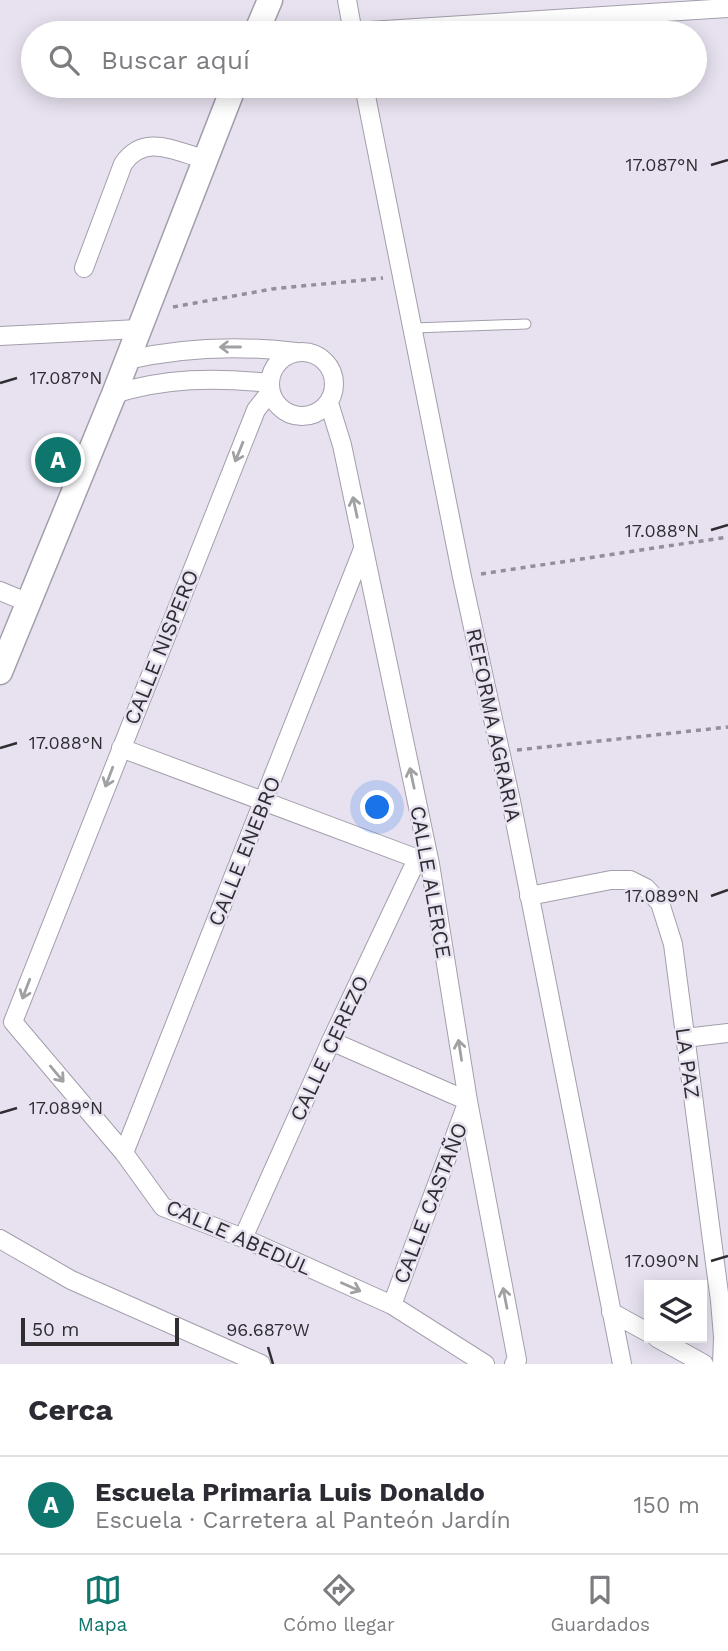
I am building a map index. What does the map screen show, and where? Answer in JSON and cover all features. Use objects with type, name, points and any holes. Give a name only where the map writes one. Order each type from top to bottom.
[{"type":"main road","points":[[261,21],[270,0]]},
{"type":"main road","points":[[0,672],[114,394],[229,98]]},
{"type":"street","points":[[347,0],[351,21]]},
{"type":"street","points":[[533,21],[728,8]]},
{"type":"street","name":"REFORMA AGRARIA","points":[[366,98],[462,577],[501,751],[622,1364]]},
{"type":"street","points":[[84,268],[123,164],[130,153],[141,147],[154,145],[204,159]]},
{"type":"street","points":[[0,336],[142,321]]},
{"type":"street","points":[[127,360],[209,347],[253,347],[309,352],[320,357],[329,366],[334,378],[334,391],[329,403],[320,412],[308,416],[284,412],[275,404],[269,388],[271,373],[277,363],[296,352]]},
{"type":"street","points":[[114,394],[157,382],[185,380],[222,379],[269,388]]},
{"type":"street","name":"CALLE NISPERO","points":[[13,1022],[256,410],[269,388]]},
{"type":"street","name":"CALLE ALERCE","points":[[329,403],[342,445],[424,861],[517,1360],[514,1364]]},
{"type":"street","name":"CALLE ENEBRO","points":[[124,1153],[363,549]]},
{"type":"street","points":[[0,591],[29,603]]},
{"type":"street","points":[[121,748],[424,861]]},
{"type":"street","name":"CALLE CEREZO","points":[[243,1238],[331,1041],[424,861]]},
{"type":"street","name":"LA PAZ","points":[[529,896],[611,880],[630,880],[646,888],[660,903],[673,944],[724,1301],[722,1364]]},
{"type":"street","name":"CALLE ABEDUL","points":[[13,1022],[124,1153],[163,1207],[243,1238],[392,1305],[485,1364]]},
{"type":"street","points":[[685,1038],[728,1033]]},
{"type":"street","points":[[331,1041],[468,1101]]},
{"type":"street","name":"CALLE CASTAÑO","points":[[392,1305],[468,1101]]},
{"type":"street","points":[[0,1239],[71,1280],[252,1362]]},
{"type":"street","points":[[611,1312],[644,1330]]},
{"type":"street","points":[[666,1343],[704,1364]]},
{"type":"lane","points":[[414,328],[526,324]]},
{"type":"path","points":[[142,321],[272,289],[403,276]]},
{"type":"path","points":[[462,577],[728,537]]},
{"type":"path","points":[[501,751],[728,727]]},
{"type":"place","name":"Escuela Primaria Luis Donaldo","points":[[58,460]]}]
